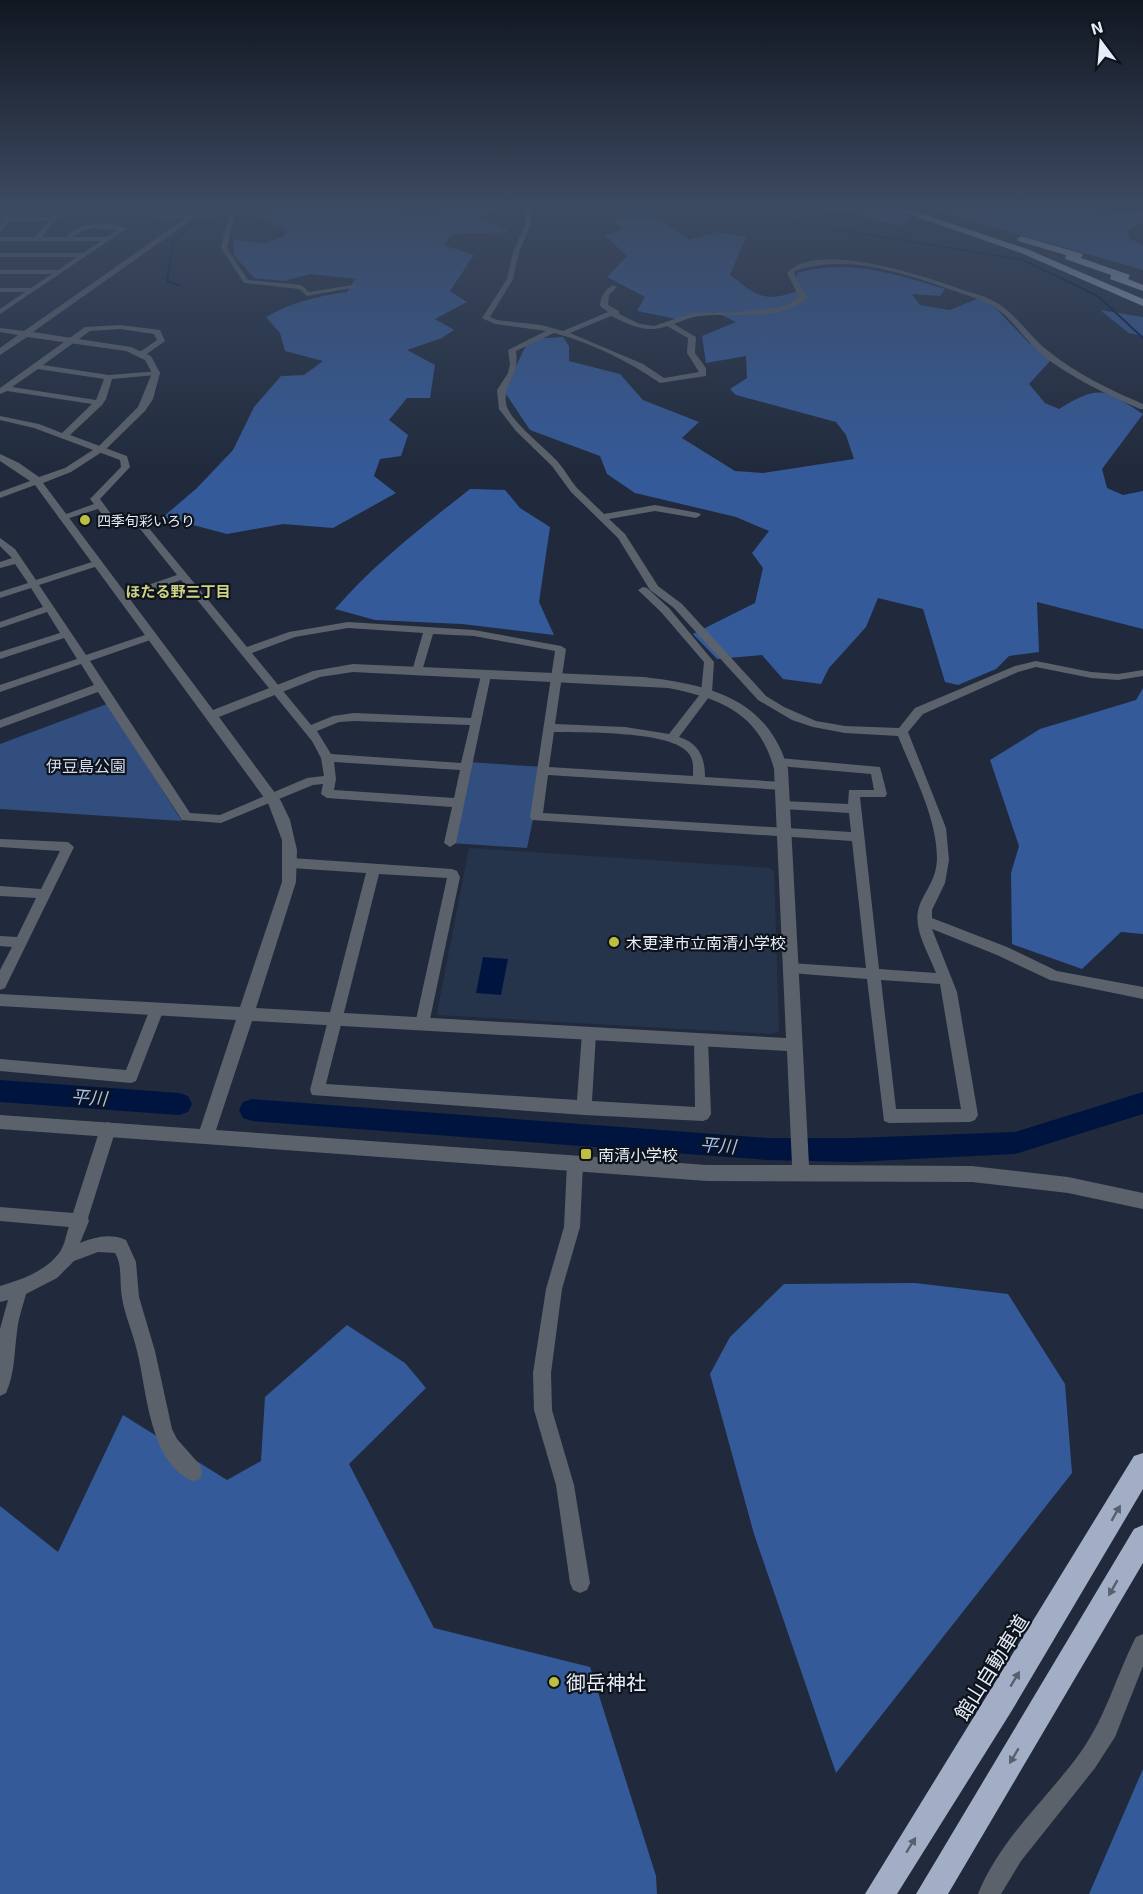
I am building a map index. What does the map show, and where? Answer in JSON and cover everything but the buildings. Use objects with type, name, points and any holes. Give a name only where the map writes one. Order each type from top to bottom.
[{"type":"highway","points":[[1125,294],[1140,301]]},
{"type":"highway","name":"館山自動車道","points":[[880,1894],[1019,1672],[1143,1465]]},
{"type":"highway","points":[[931,1894],[1143,1538]]},
{"type":"street","points":[[0,311],[25,294]]},
{"type":"street","points":[[0,352],[78,294]]},
{"type":"street","points":[[501,294],[486,318],[557,332],[640,366],[663,381],[703,374],[702,368],[691,353],[692,337],[669,324]]},
{"type":"street","points":[[606,294],[604,306],[627,322],[648,329],[692,315],[742,314],[788,308],[803,298],[801,294]]},
{"type":"street","points":[[967,294],[993,303],[1005,311],[1043,351],[1064,365],[1143,407]]},
{"type":"street","points":[[616,313],[557,332],[512,350],[512,373],[501,390],[502,407],[519,429],[555,464],[574,490],[632,548],[654,588],[690,618],[762,698],[801,721],[825,728],[855,732],[902,732]]},
{"type":"street","points":[[2,390],[88,329],[120,327],[157,332],[161,341],[141,354]]},
{"type":"street","points":[[0,330],[117,346],[141,354],[153,363],[156,373],[148,399],[142,409],[102,448],[68,470],[0,495]]},
{"type":"street","points":[[0,345],[23,333]]},
{"type":"street","points":[[36,366],[109,377],[156,373]]},
{"type":"street","points":[[65,435],[99,404],[109,377]]},
{"type":"street","points":[[2,390],[99,404]]},
{"type":"street","points":[[0,418],[65,435],[120,454],[126,467],[95,499],[108,516],[140,523],[309,730],[328,758],[330,780],[327,795],[459,803]]},
{"type":"street","points":[[0,457],[16,465],[37,481],[271,798],[282,815],[288,834],[291,862],[289,882],[206,1136]]},
{"type":"street","points":[[63,517],[100,505]]},
{"type":"street","points":[[603,517],[655,508],[696,515]]},
{"type":"street","points":[[0,541],[9,546],[186,817],[221,819],[311,781],[330,780]]},
{"type":"street","points":[[0,565],[17,560]]},
{"type":"street","points":[[0,595],[98,563]]},
{"type":"street","points":[[123,597],[183,576]]},
{"type":"street","points":[[643,590],[665,610],[709,662],[706,693],[673,737]]},
{"type":"street","points":[[0,625],[49,608]]},
{"type":"street","points":[[244,652],[293,634],[328,627],[372,625],[474,633],[561,650],[536,817],[858,837]]},
{"type":"street","points":[[417,671],[429,630]]},
{"type":"street","points":[[0,656],[66,634]]},
{"type":"street","points":[[0,689],[152,636]]},
{"type":"street","points":[[902,732],[919,711],[1015,669],[1036,664],[1091,675],[1118,676],[1143,673]]},
{"type":"street","points":[[210,716],[317,674],[353,668],[647,683],[706,693],[736,705],[759,725],[770,740],[779,762],[801,1174]]},
{"type":"street","points":[[450,843],[486,675]]},
{"type":"street","points":[[0,724],[100,687]]},
{"type":"street","points":[[309,730],[336,719],[354,717],[476,722]]},
{"type":"street","points":[[550,728],[673,737],[692,749],[697,757],[699,781]]},
{"type":"street","points":[[779,762],[876,770],[881,795],[853,793],[889,1116],[970,1115],[950,992],[925,928],[926,910],[939,883],[943,860],[940,828],[902,732]]},
{"type":"street","points":[[328,758],[467,767]]},
{"type":"street","points":[[543,771],[782,786]]},
{"type":"street","points":[[783,805],[855,810]]},
{"type":"street","points":[[0,843],[68,847],[0,984]]},
{"type":"street","points":[[291,862],[452,874],[454,877],[422,1024]]},
{"type":"street","points":[[374,868],[317,1090],[703,1114],[701,1040]]},
{"type":"street","points":[[0,891],[45,894]]},
{"type":"street","points":[[925,921],[1002,951],[1055,976],[1143,993]]},
{"type":"street","points":[[0,941],[21,942]]},
{"type":"street","points":[[790,968],[945,979]]},
{"type":"street","points":[[0,1000],[794,1045]]},
{"type":"street","points":[[0,1065],[130,1077],[157,1009]]},
{"type":"street","points":[[584,1108],[590,1034]]},
{"type":"street","points":[[0,1122],[706,1173],[972,1174],[1068,1185],[1143,1201]]},
{"type":"street","points":[[0,1294],[19,1289],[51,1272],[68,1255],[81,1221],[108,1129]]},
{"type":"street","points":[[575,1164],[572,1227],[554,1289],[542,1373],[543,1410],[565,1485],[580,1583]]},
{"type":"street","points":[[0,1214],[81,1221]]},
{"type":"street","points":[[68,1255],[98,1244],[120,1245],[130,1262],[129,1289],[149,1361],[155,1406],[166,1438],[184,1464],[194,1472]]},
{"type":"street","points":[[0,1387],[6,1362],[8,1331],[19,1289]]},
{"type":"street","points":[[989,1894],[1006,1862],[1074,1780],[1101,1742],[1119,1708],[1143,1644]]},
{"type":"shaded area","points":[[455,294],[467,302],[435,319],[454,330],[442,338],[407,350],[435,365],[430,398],[407,398],[389,420],[408,435],[401,456],[380,459],[374,476],[396,493],[333,528],[283,524],[227,534],[163,517],[197,488],[233,450],[254,407],[281,376],[304,375],[323,361],[285,351],[280,333],[266,317],[286,307],[325,295]]},
{"type":"shaded area","points":[[640,294],[760,294],[776,297],[788,294],[912,294],[920,305],[950,310],[984,296],[1029,343],[1051,360],[1029,384],[1045,403],[1059,409],[1084,396],[1102,393],[1119,399],[1143,414],[1102,469],[1107,488],[1123,495],[1143,491],[1143,629],[1037,602],[1039,652],[1009,656],[996,669],[958,685],[945,682],[923,609],[878,598],[866,627],[829,668],[821,684],[783,679],[762,655],[717,659],[693,634],[755,603],[763,568],[752,553],[769,531],[736,517],[635,493],[607,474],[600,456],[530,430],[504,391],[529,339],[563,337],[569,346],[569,361],[620,374],[643,400],[699,422],[682,438],[735,471],[763,473],[854,459],[846,435],[836,422],[736,395],[730,389],[747,378],[746,356],[706,363],[702,336],[736,322],[715,312],[682,320],[637,311],[645,297]]},
{"type":"shaded area","points":[[1100,310],[1143,317],[1143,336],[1129,333]]},
{"type":"shaded area","points":[[470,489],[505,490],[520,508],[550,527],[539,602],[554,635],[462,624],[375,620],[335,609],[382,561]]},
{"type":"shaded area","points":[[1143,688],[1143,934],[1121,932],[1082,969],[1012,944],[1011,873],[1019,846],[990,760],[1040,729],[1136,700]]},
{"type":"shaded area","name":"木更津市立南清小学校","points":[[469,848],[770,868],[774,872],[779,1031],[771,1034],[439,1015],[437,1013]]},
{"type":"shaded area","points":[[483,957],[508,959],[501,995],[476,993]]},
{"type":"shaded area","points":[[915,1283],[1008,1294],[1065,1384],[1072,1473],[836,1773],[754,1534],[710,1374],[730,1337],[784,1284]]},
{"type":"shaded area","points":[[347,1325],[405,1363],[426,1388],[349,1464],[434,1628],[590,1667],[656,1876],[657,1894],[0,1894],[0,1506],[58,1552],[123,1415],[227,1480],[261,1461],[265,1397]]},
{"type":"shaded area","points":[[1143,1769],[1143,1894],[1089,1894]]},
{"type":"green space","name":"伊豆島公園","points":[[107,704],[182,821],[0,809],[0,744]]},
{"type":"green space","points":[[468,762],[544,767],[527,848],[450,843]]},
{"type":"waterway","points":[[1095,294],[1143,338]]},
{"type":"waterway","name":"平川","points":[[0,1091],[179,1104]]},
{"type":"waterway","name":"平川","points":[[252,1110],[766,1149],[853,1150],[1015,1143],[1143,1103]]},
{"type":"place","name":"四季旬彩いろり","points":[[85,520]]},
{"type":"place","name":"木更津市立南清小学校","points":[[614,942]]},
{"type":"place","name":"南清小学校","points":[[586,1154]]},
{"type":"place","name":"御岳神社","points":[[554,1682]]},
{"type":"district","name":"ほたる野三丁目","points":[[178,591]]}]
